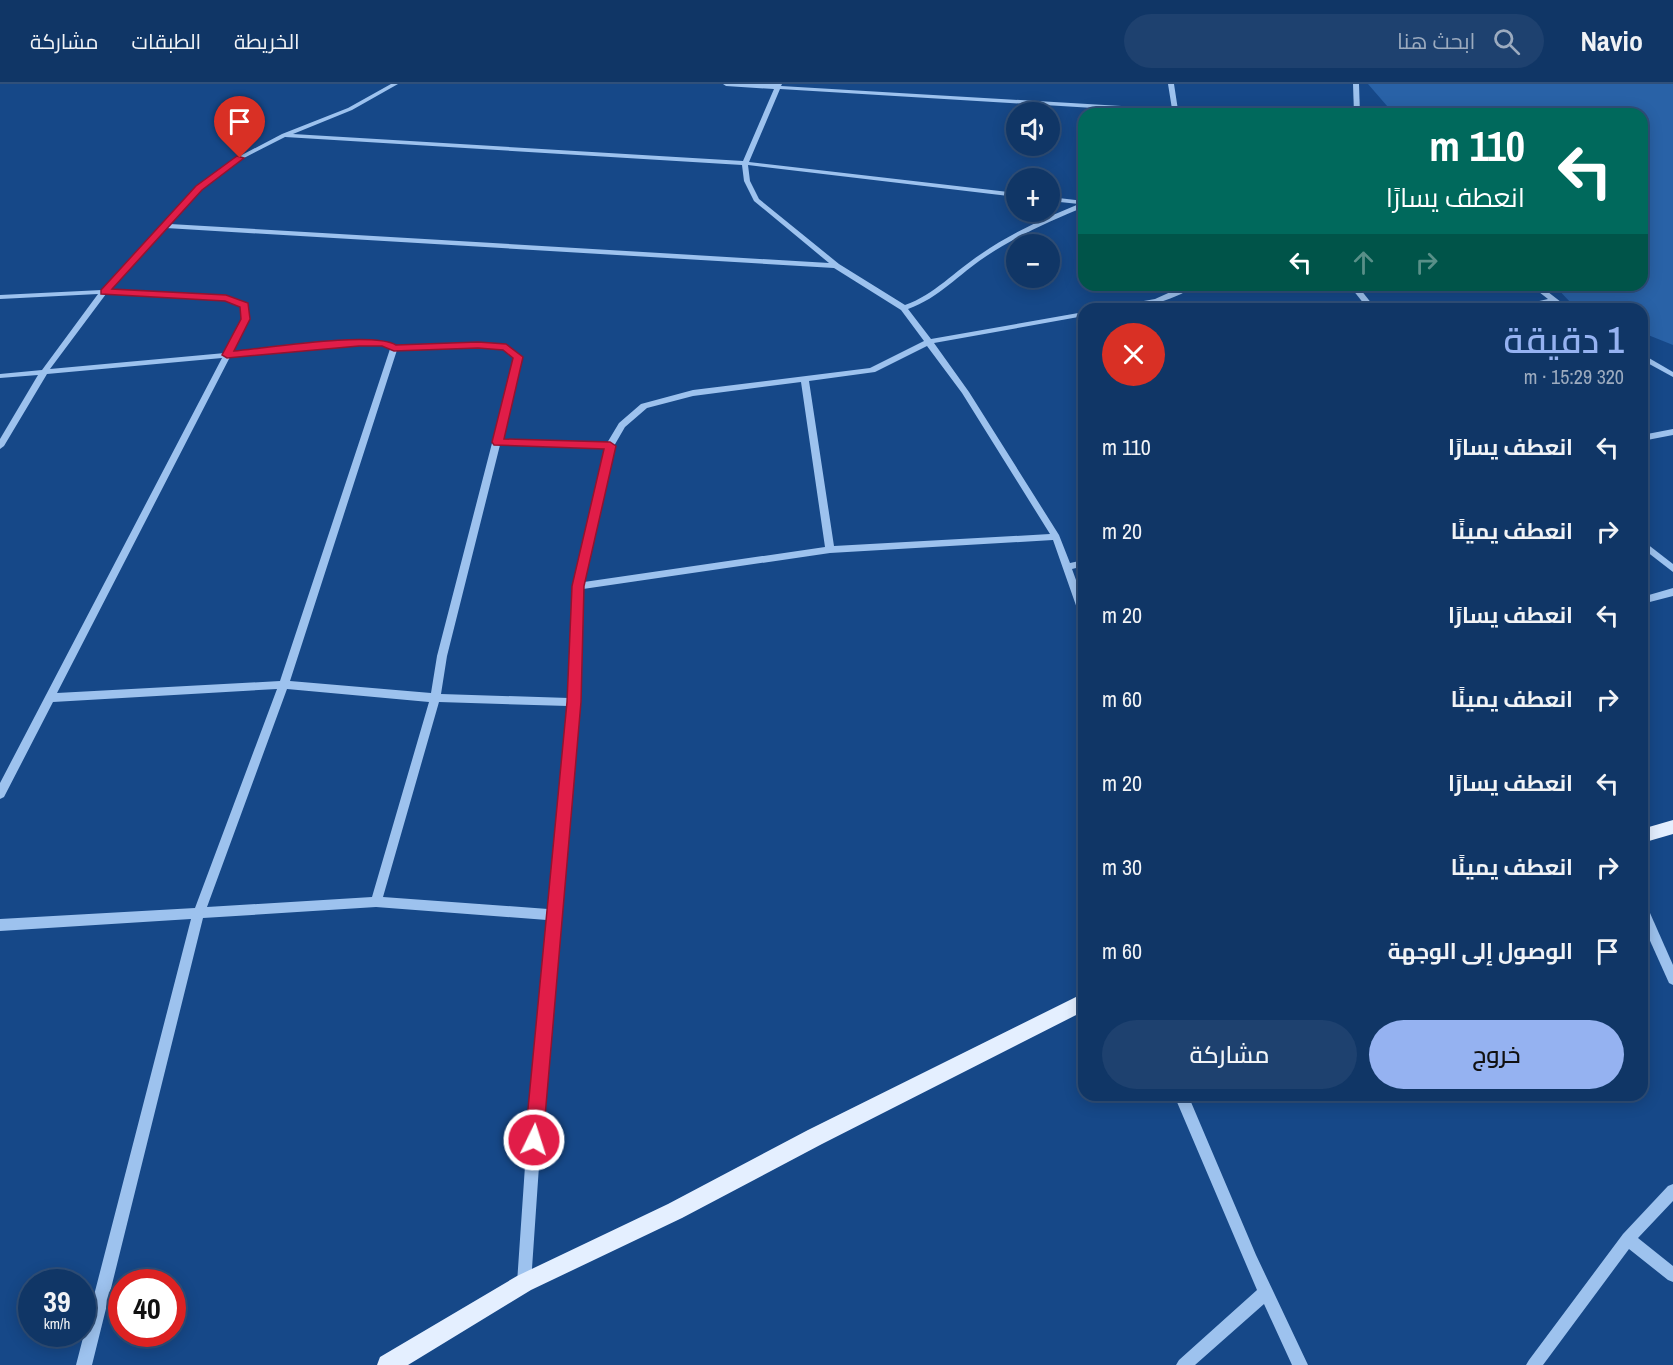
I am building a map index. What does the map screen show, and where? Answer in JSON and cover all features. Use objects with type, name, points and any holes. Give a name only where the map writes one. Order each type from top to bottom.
[{"type":"main road","points":[[1648,834],[1673,827]]},
{"type":"main road","points":[[388,1365],[524,1283],[675,1211],[815,1137],[1078,1005]]},
{"type":"street","points":[[0,446],[44,372],[104,292],[199,188],[240,158],[284,135],[350,109],[395,84]]},
{"type":"street","points":[[726,84],[1104,108]]},
{"type":"street","points":[[1171,84],[1174,108]]},
{"type":"street","points":[[1356,84],[1357,108]]},
{"type":"street","points":[[779,86],[745,163],[747,181],[756,200],[836,266],[904,308],[965,392],[1056,537],[1078,598]]},
{"type":"street","points":[[284,135],[745,163],[1006,194]]},
{"type":"street","points":[[1060,200],[1078,203]]},
{"type":"street","points":[[904,308],[932,296],[969,265],[1040,222],[1078,206]]},
{"type":"street","points":[[166,226],[836,266]]},
{"type":"street","points":[[1145,303],[1157,301],[1179,291]]},
{"type":"street","points":[[1358,291],[1367,303]]},
{"type":"street","points":[[1541,291],[1557,303]]},
{"type":"street","points":[[0,297],[104,292],[226,298],[244,305],[246,319],[0,794]]},
{"type":"street","points":[[1538,303],[1552,300]]},
{"type":"street","points":[[524,1283],[537,1093],[574,702],[578,586],[610,446],[622,425],[644,406],[693,393],[873,370],[929,342],[1078,315]]},
{"type":"street","points":[[0,375],[359,343],[384,343],[394,348],[496,346],[506,347],[518,357],[442,656],[435,698],[376,903]]},
{"type":"street","points":[[84,1365],[199,912],[284,686],[390,368],[394,348]]},
{"type":"street","points":[[1648,360],[1673,375]]},
{"type":"street","points":[[805,380],[830,550]]},
{"type":"street","points":[[1648,437],[1673,432]]},
{"type":"street","points":[[497,442],[610,446]]},
{"type":"street","points":[[578,586],[830,550],[1056,537]]},
{"type":"street","points":[[1648,548],[1673,569]]},
{"type":"street","points":[[1066,567],[1078,564]]},
{"type":"street","points":[[1648,599],[1673,592]]},
{"type":"street","points":[[49,698],[284,686],[435,698],[574,702]]},
{"type":"street","points":[[0,925],[376,903],[555,915]]},
{"type":"street","points":[[1648,922],[1673,979]]},
{"type":"street","points":[[1183,1101],[1300,1365]]},
{"type":"street","points":[[1534,1365],[1628,1239],[1673,1191]]},
{"type":"street","points":[[1628,1239],[1673,1275]]},
{"type":"street","points":[[1184,1365],[1266,1292]]},
{"type":"shaded area","points":[[1368,84],[1673,84],[1673,345],[1648,335],[1648,303],[1571,303],[1560,291],[1648,291],[1648,108],[1389,108]]},
{"type":"route","points":[[240,158],[199,188],[104,292],[226,298],[244,305],[246,319],[227,355],[359,343],[384,343],[394,348],[478,345],[506,347],[518,357],[497,442],[610,446],[578,586],[574,702],[534,1140]]}]
